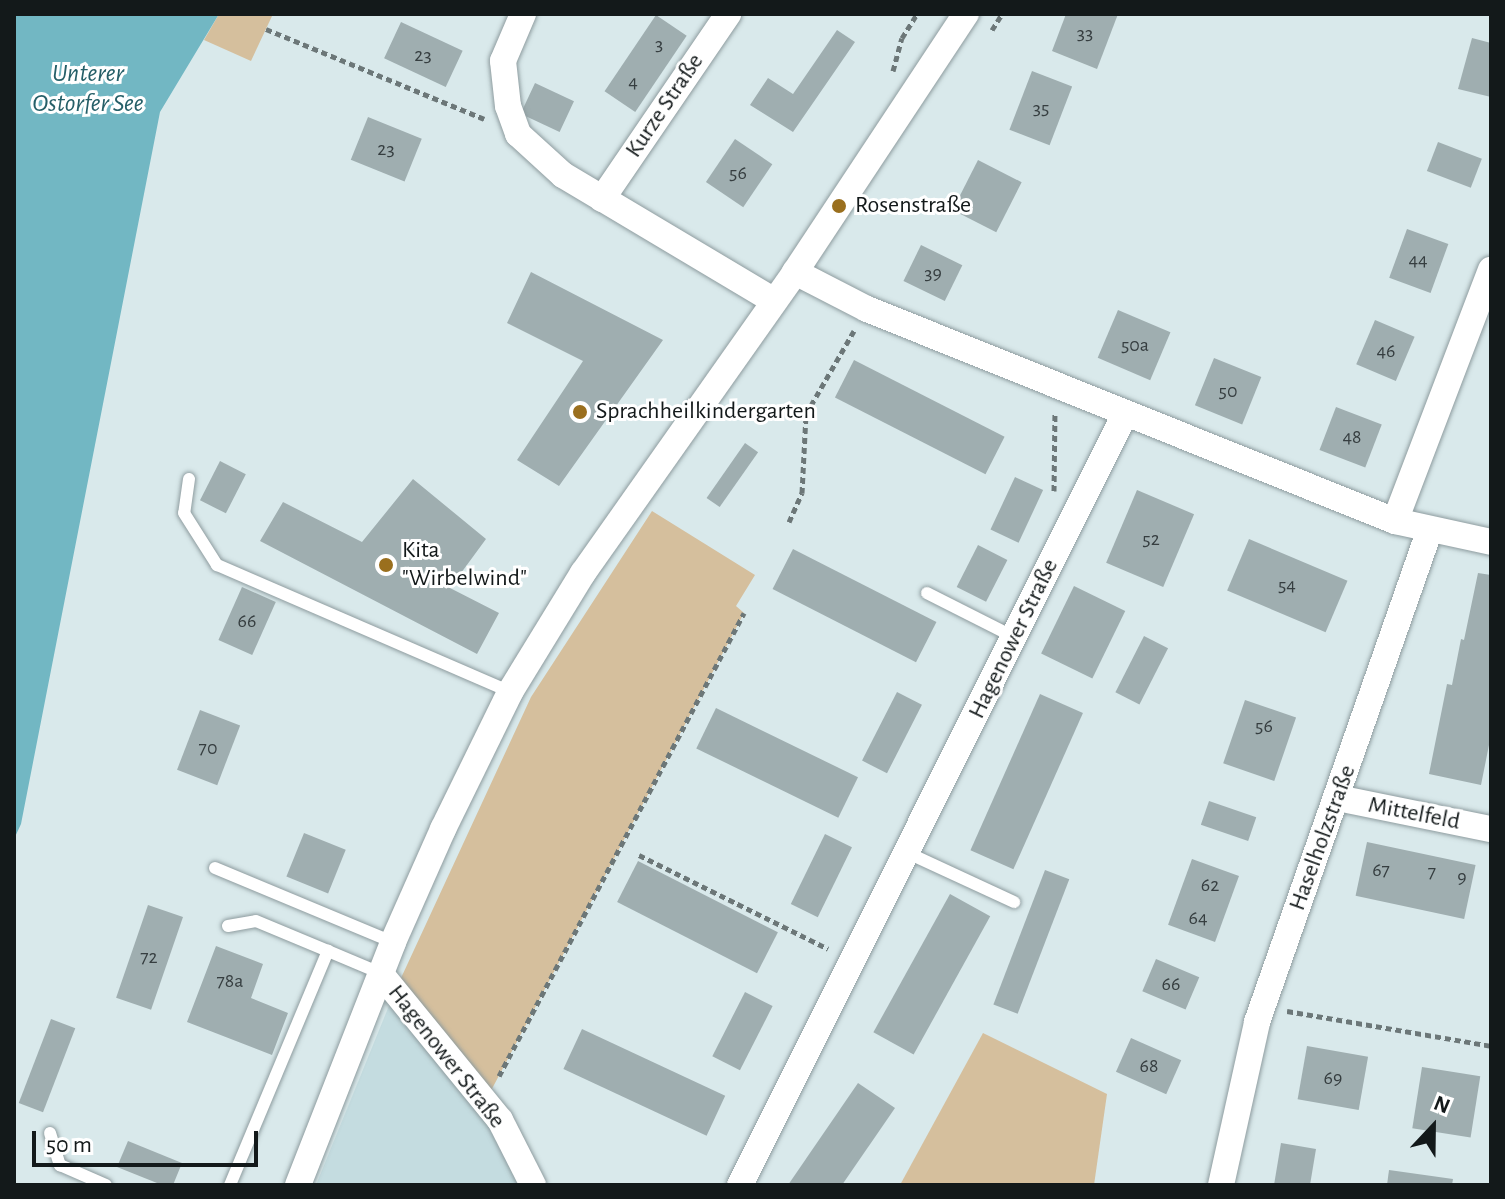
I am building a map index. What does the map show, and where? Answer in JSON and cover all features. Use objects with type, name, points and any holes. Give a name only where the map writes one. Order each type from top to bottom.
[{"type":"street","points":[[523,14],[503,61],[508,106],[518,134],[563,175],[774,301]]},
{"type":"street","name":"Kurze Straße","points":[[602,199],[728,14]]},
{"type":"street","name":"Hagenower Straße","points":[[298,1185],[393,942],[443,829],[510,692],[583,573],[795,272],[966,14]]},
{"type":"street","points":[[1395,521],[1491,270]]},
{"type":"street","points":[[795,272],[867,309],[1395,521],[1491,542]]},
{"type":"street","name":"Hagenower Straße","points":[[740,1185],[1016,638],[1125,414]]},
{"type":"street","name":"Haselholzstraße","points":[[1221,1185],[1263,1007],[1430,529]]},
{"type":"street","name":"Mittelfeld","points":[[1338,798],[1491,829]]},
{"type":"street","name":"Hagenower Straße","points":[[380,973],[500,1120],[533,1185]]},
{"type":"lane","points":[[189,479],[184,513],[217,565],[510,692]]},
{"type":"lane","points":[[927,593],[1016,638]]},
{"type":"lane","points":[[908,853],[1014,902]]},
{"type":"lane","points":[[215,868],[393,942]]},
{"type":"lane","points":[[228,926],[256,921],[380,973]]},
{"type":"lane","points":[[230,1185],[328,951]]},
{"type":"lane","points":[[50,1133],[60,1165],[106,1185]]},
{"type":"path","points":[[983,43],[1002,14]]},
{"type":"path","points":[[266,29],[518,134]]},
{"type":"path","points":[[789,522],[802,493],[806,414],[867,309]]},
{"type":"path","points":[[1054,494],[1055,385]]},
{"type":"path","points":[[485,1102],[744,613]]},
{"type":"path","points":[[639,855],[854,961]]},
{"type":"path","points":[[1263,1007],[1491,1046]]},
{"type":"shaded area","points":[[219,14],[273,14],[251,61],[204,40]]},
{"type":"shaded area","points":[[652,511],[755,575],[736,606],[744,613],[485,1102],[395,991],[531,697]]},
{"type":"shaded area","points":[[395,991],[532,1185],[316,1185]]},
{"type":"shaded area","points":[[983,1033],[1107,1094],[1094,1185],[900,1185]]},
{"type":"water","name":"Unterer Ostorfer See","points":[[14,14],[219,14],[160,112],[21,824],[14,839]]},
{"type":"building","points":[[1066,14],[1118,14],[1097,69],[1052,51]]},
{"type":"building","points":[[656,15],[687,36],[635,112],[605,91]]},
{"type":"building","points":[[401,22],[463,51],[446,87],[384,58]]},
{"type":"building","points":[[837,30],[855,42],[793,132],[750,105],[768,78],[793,94]]},
{"type":"building","points":[[1472,38],[1491,43],[1491,97],[1458,89]]},
{"type":"building","points":[[1032,71],[1072,86],[1050,145],[1009,130]]},
{"type":"building","points":[[535,83],[574,101],[560,132],[521,114]]},
{"type":"building","points":[[368,117],[422,139],[405,181],[351,160]]},
{"type":"building","points":[[735,139],[772,164],[743,207],[706,182]]},
{"type":"building","points":[[1438,142],[1482,159],[1471,188],[1427,171]]},
{"type":"building","points":[[978,160],[1022,182],[996,232],[953,210]]},
{"type":"building","points":[[1407,229],[1448,244],[1431,293],[1389,278]]},
{"type":"building","points":[[921,245],[962,265],[945,301],[903,281]]},
{"type":"building","name":"Sprachheilkindergarten","points":[[531,272],[663,340],[559,486],[517,460],[583,361],[507,323]]},
{"type":"building","points":[[1118,310],[1170,332],[1150,380],[1098,358]]},
{"type":"building","points":[[1375,320],[1415,337],[1396,381],[1356,364]]},
{"type":"building","points":[[1214,358],[1261,377],[1242,424],[1195,405]]},
{"type":"building","points":[[854,360],[1005,437],[986,474],[835,397]]},
{"type":"building","points":[[1336,407],[1382,425],[1365,468],[1320,450]]},
{"type":"building","points":[[745,443],[758,452],[720,507],[707,498]]},
{"type":"building","points":[[220,461],[246,474],[226,513],[200,500]]},
{"type":"building","points":[[1015,477],[1043,490],[1019,543],[990,530]]},
{"type":"building","name":"Kita \"Wirbelwind\"","points":[[413,479],[486,539],[450,588],[499,613],[477,654],[260,541],[283,502],[362,542]]},
{"type":"building","points":[[1137,490],[1194,514],[1163,587],[1106,563]]},
{"type":"building","points":[[1249,539],[1347,581],[1326,632],[1227,591]]},
{"type":"building","points":[[978,545],[1007,560],[986,602],[957,587]]},
{"type":"building","points":[[793,549],[936,622],[916,662],[773,589]]},
{"type":"building","points":[[1478,573],[1491,575],[1491,735],[1481,785],[1429,774],[1447,684],[1452,685]]},
{"type":"building","points":[[1074,586],[1125,611],[1092,678],[1041,653]]},
{"type":"building","points":[[242,587],[276,602],[252,655],[218,640]]},
{"type":"building","points":[[1144,636],[1168,648],[1139,704],[1115,692]]},
{"type":"building","points":[[897,692],[922,705],[887,773],[862,761]]},
{"type":"building","points":[[1040,694],[1083,713],[1013,869],[970,850]]},
{"type":"building","points":[[1245,700],[1296,718],[1274,781],[1223,763]]},
{"type":"building","points":[[716,708],[858,777],[838,818],[696,748]]},
{"type":"building","points":[[200,710],[240,725],[217,785],[177,770]]},
{"type":"building","points":[[1209,801],[1256,817],[1248,841],[1201,825]]},
{"type":"building","points":[[304,833],[346,850],[328,893],[286,877]]},
{"type":"building","points":[[825,834],[852,847],[818,917],[791,904]]},
{"type":"building","points":[[1367,842],[1476,865],[1464,919],[1356,896]]},
{"type":"building","points":[[1192,859],[1239,876],[1215,942],[1168,925]]},
{"type":"building","points":[[638,861],[778,932],[757,973],[617,902]]},
{"type":"building","points":[[1045,870],[1069,879],[1018,1014],[993,1004]]},
{"type":"building","points":[[950,894],[990,916],[914,1054],[873,1032]]},
{"type":"building","points":[[148,905],[183,917],[151,1010],[116,998]]},
{"type":"building","points":[[216,946],[263,964],[251,998],[288,1013],[272,1055],[187,1022]]},
{"type":"building","points":[[1156,959],[1199,977],[1186,1010],[1142,991]]},
{"type":"building","points":[[745,992],[773,1006],[740,1070],[712,1056]]},
{"type":"building","points":[[51,1019],[75,1028],[43,1112],[19,1103]]},
{"type":"building","points":[[582,1029],[725,1096],[707,1136],[563,1069]]},
{"type":"building","points":[[1131,1038],[1181,1060],[1166,1094],[1116,1072]]},
{"type":"building","points":[[1307,1046],[1368,1057],[1359,1110],[1298,1099]]},
{"type":"building","points":[[1422,1067],[1480,1076],[1471,1137],[1412,1128]]},
{"type":"building","points":[[858,1083],[895,1108],[842,1185],[788,1185]]},
{"type":"building","points":[[128,1141],[182,1163],[173,1185],[162,1185],[117,1167]]},
{"type":"building","points":[[1281,1143],[1316,1149],[1310,1185],[1274,1185]]},
{"type":"building","points":[[1389,1170],[1453,1179],[1452,1185],[1387,1185]]},
{"type":"place","name":"Rosenstraße","points":[[839,206]]},
{"type":"place","name":"Sprachheilkindergarten","points":[[580,412]]},
{"type":"place","name":"Kita \"Wirbelwind\"","points":[[386,565]]}]
